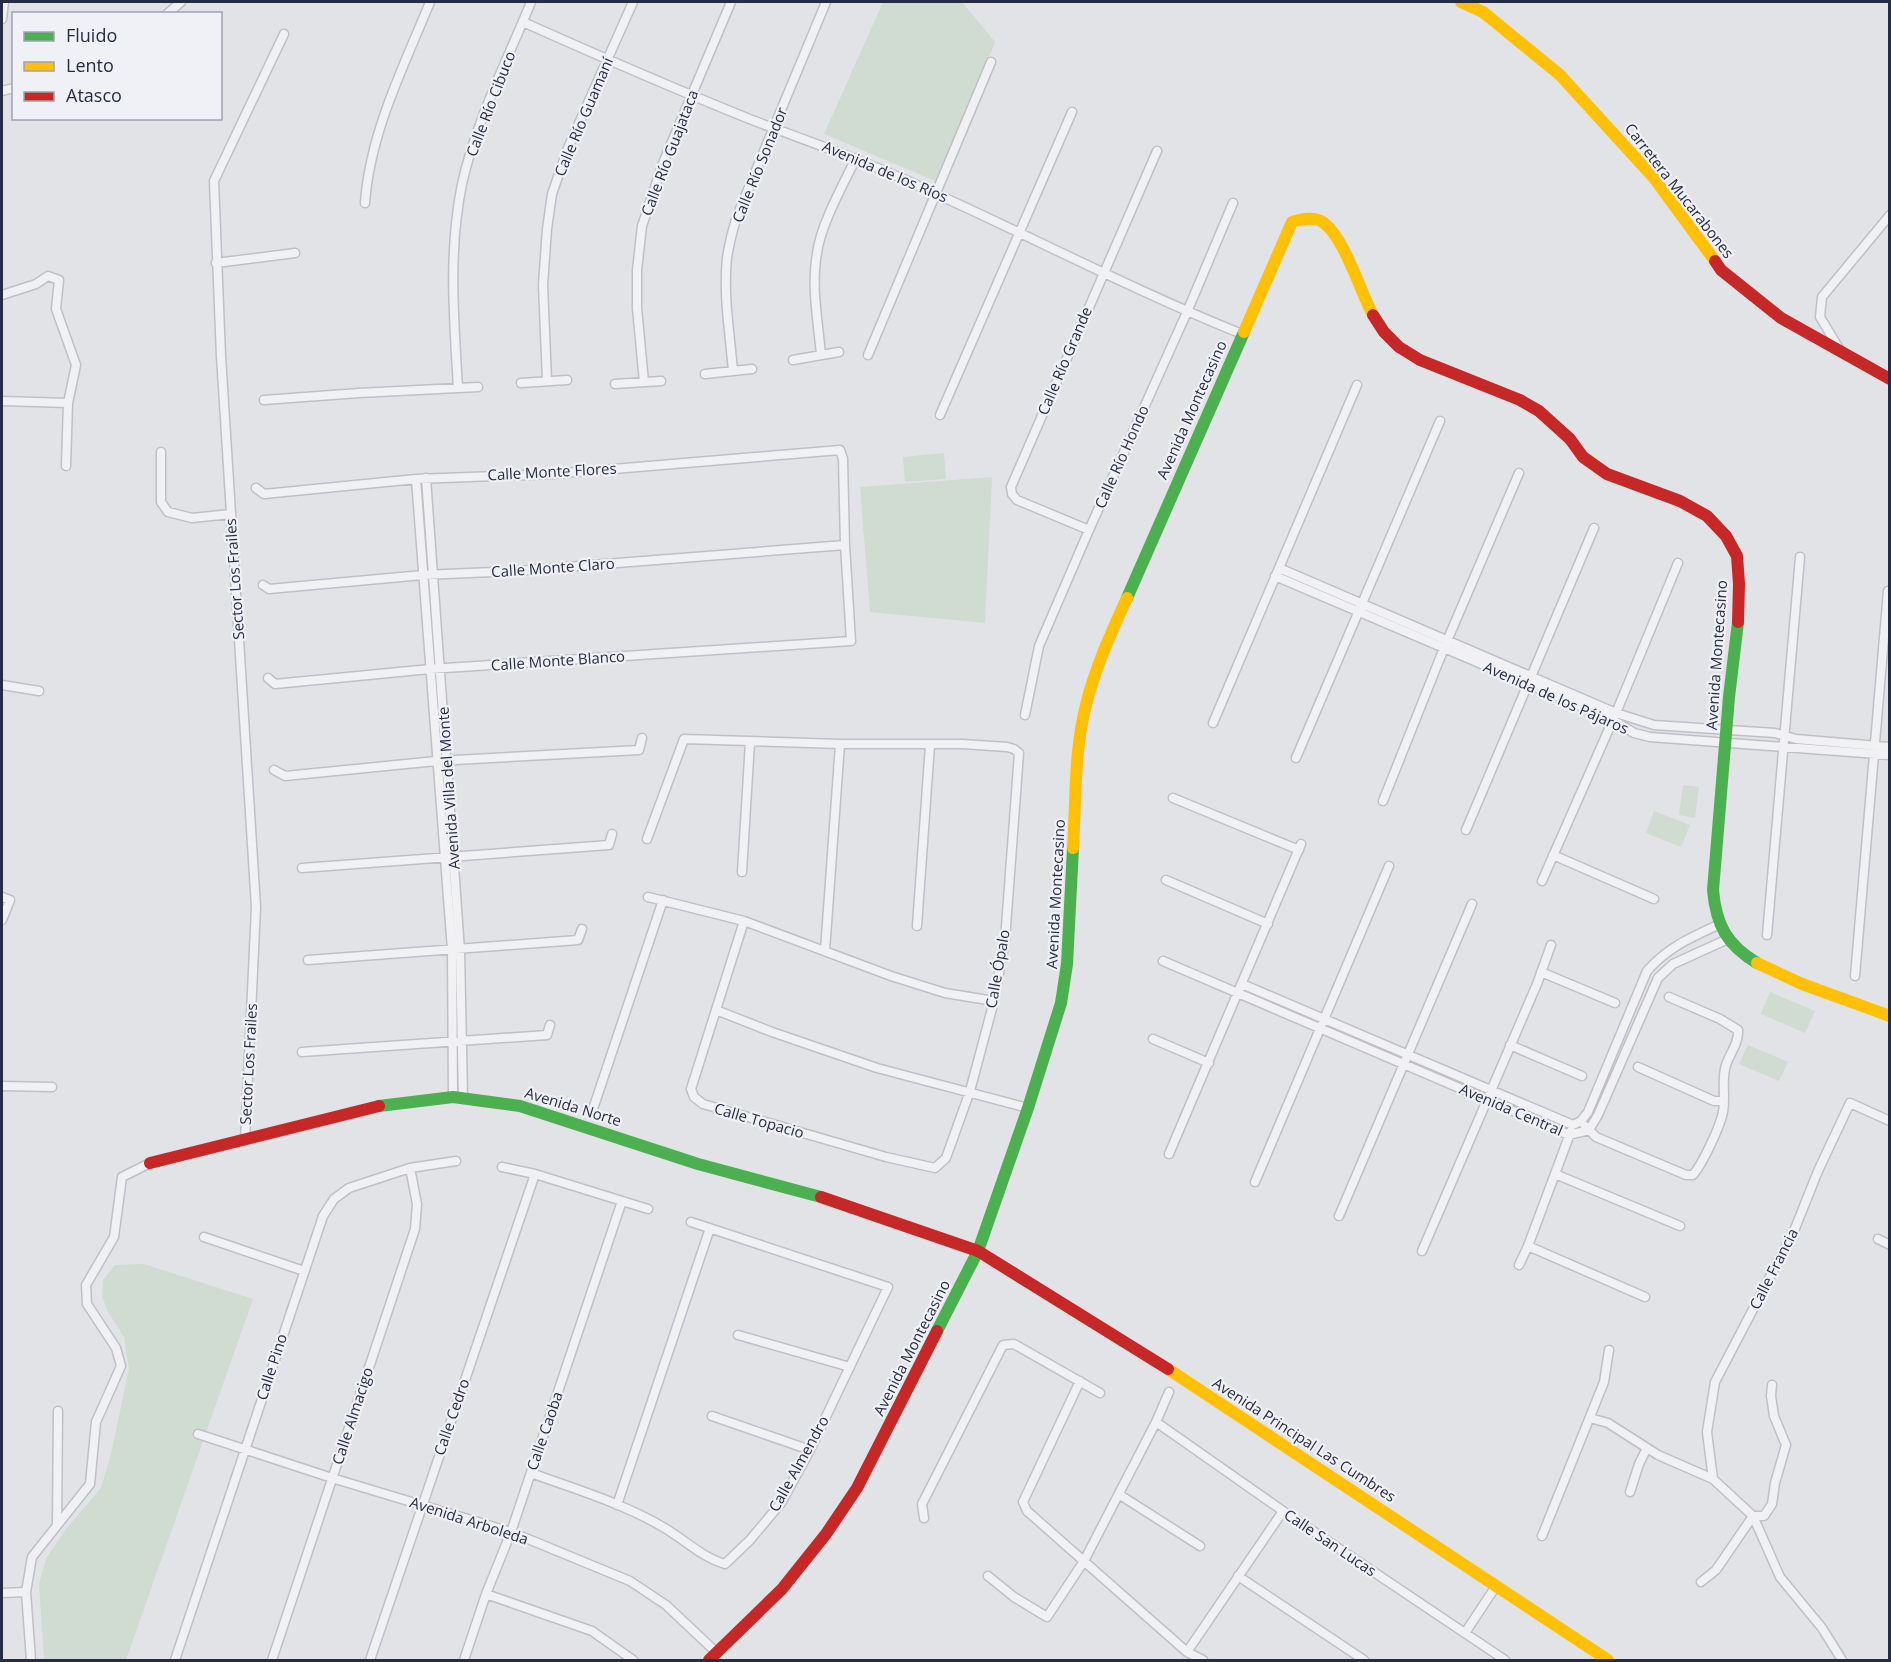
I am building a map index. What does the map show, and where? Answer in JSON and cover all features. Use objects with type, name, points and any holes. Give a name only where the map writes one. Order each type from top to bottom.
[{"type":"street","points":[[2,18],[4,2]]},
{"type":"street","points":[[170,12],[182,2]]},
{"type":"street","points":[[365,203],[366,184],[381,127],[430,2]]},
{"type":"street","name":"Calle Río Cibuco","points":[[458,388],[452,268],[462,184],[475,138],[531,2]]},
{"type":"street","name":"Calle Río Guamaní","points":[[547,380],[543,285],[552,194],[568,148],[633,2]]},
{"type":"street","name":"Calle Río Guajataca","points":[[644,382],[637,308],[637,270],[642,226],[663,163],[731,2]]},
{"type":"street","name":"Calle Río Sonador","points":[[733,371],[727,258],[737,216],[826,2]]},
{"type":"street","name":"Carretera Mucarabones","points":[[1461,2],[1483,12],[1560,75],[1654,178],[1721,270],[1781,318],[1890,378]]},
{"type":"street","name":"Avenida de los Ríos","points":[[523,22],[692,96],[774,129],[856,158],[1187,312],[1242,334]]},
{"type":"street","name":"Sector Los Frailes","points":[[245,1140],[256,907],[216,263],[214,181],[284,34]]},
{"type":"street","points":[[868,355],[991,62]]},
{"type":"street","points":[[940,415],[1072,112]]},
{"type":"street","name":"Calle Río Grande","points":[[1089,530],[1017,500],[1012,494],[1011,487],[1157,151]]},
{"type":"street","points":[[821,355],[814,278],[817,250],[856,158]]},
{"type":"street","name":"Calle Río Hondo","points":[[1025,715],[1039,646],[1233,203]]},
{"type":"street","points":[[1841,352],[1820,317],[1822,297],[1890,215]]},
{"type":"street","name":"Avenida Montecasino","points":[[713,1657],[782,1589],[826,1534],[857,1488],[978,1251],[1028,1108],[1065,986],[1079,746],[1085,707],[1098,663],[1292,222],[1307,218],[1323,222],[1336,237],[1351,264],[1361,293],[1375,320],[1399,347],[1420,360],[1520,399],[1539,411],[1570,439],[1583,457],[1607,474],[1680,501],[1707,516],[1726,536],[1737,556],[1739,584],[1738,621],[1713,890],[1714,904],[1720,924],[1728,939],[1750,959],[1783,976],[1890,1016]]},
{"type":"street","points":[[216,263],[296,253]]},
{"type":"street","points":[[2,295],[36,284],[48,276],[58,280],[56,309],[76,365],[68,403],[66,466]]},
{"type":"street","points":[[793,360],[839,352]]},
{"type":"street","points":[[705,374],[752,369]]},
{"type":"street","points":[[520,382],[567,380]]},
{"type":"street","points":[[615,384],[661,381]]},
{"type":"street","points":[[1213,723],[1357,385]]},
{"type":"street","points":[[264,400],[478,387]]},
{"type":"street","points":[[2,401],[68,403]]},
{"type":"street","points":[[1296,758],[1440,421]]},
{"type":"street","name":"Calle Monte Flores","points":[[256,488],[264,494],[426,478],[554,474],[840,450],[843,459],[845,545]]},
{"type":"street","points":[[161,452],[161,502],[168,512],[192,518],[231,514]]},
{"type":"street","points":[[1383,801],[1446,644],[1519,473]]},
{"type":"street","name":"Avenida Villa del Monte","points":[[426,478],[447,760],[449,857],[456,950],[458,1098]]},
{"type":"street","name":"Avenida Villa del Monte","points":[[416,479],[436,761],[449,857]]},
{"type":"street","points":[[1466,830],[1594,528]]},
{"type":"street","name":"Calle Monte Claro","points":[[263,585],[269,589],[434,574],[516,571],[845,545]]},
{"type":"street","name":"Calle Monte Blanco","points":[[268,678],[275,684],[430,669],[851,641],[845,545]]},
{"type":"street","points":[[1767,935],[1800,557]]},
{"type":"street","points":[[1542,880],[1615,717],[1678,563]]},
{"type":"street","name":"Avenida de los Pájaros","points":[[1277,572],[1615,717],[1654,725],[1775,733],[1796,739],[1874,750],[1890,755]]},
{"type":"street","points":[[1855,976],[1888,591]]},
{"type":"street","points":[[2,685],[39,692]]},
{"type":"street","name":"Avenida de los Pájaros","points":[[1615,717],[1634,733],[1650,737],[1874,750],[1890,747]]},
{"type":"street","points":[[274,770],[285,776],[447,760],[639,750],[642,738]]},
{"type":"street","points":[[647,839],[684,739],[930,745],[918,926]]},
{"type":"street","points":[[742,872],[750,742]]},
{"type":"street","points":[[825,951],[840,744]]},
{"type":"street","name":"Calle Ópalo","points":[[930,745],[962,744],[1007,747],[1014,748],[1019,753],[1005,940],[994,1000],[970,1091],[946,1158],[935,1168]]},
{"type":"street","points":[[1169,1154],[1300,847],[1173,798]]},
{"type":"street","points":[[302,868],[609,845],[612,834]]},
{"type":"street","points":[[1553,855],[1654,899]]},
{"type":"street","points":[[1255,1182],[1389,866]]},
{"type":"street","points":[[1166,880],[1268,924]]},
{"type":"street","points":[[2,897],[10,900],[2,920]]},
{"type":"street","points":[[648,897],[744,921],[891,976],[945,993],[994,1000]]},
{"type":"street","points":[[592,1112],[663,900]]},
{"type":"street","points":[[1339,1216],[1472,904]]},
{"type":"street","name":"Calle Topacio","points":[[744,921],[691,1089],[694,1097],[700,1103],[866,1151],[935,1168]]},
{"type":"street","name":"Avenida Central","points":[[1163,961],[1240,989],[1323,1024],[1408,1055],[1491,1091],[1577,1123],[1588,1112],[1647,970],[1661,956],[1689,938],[1720,924]]},
{"type":"street","points":[[308,960],[578,940],[582,929]]},
{"type":"street","points":[[1589,1130],[1598,1115],[1658,978],[1683,959],[1728,939]]},
{"type":"street","points":[[1422,1251],[1551,945]]},
{"type":"street","points":[[1541,972],[1615,1003]]},
{"type":"street","points":[[1519,1265],[1569,1135],[1577,1123],[1596,1137],[1686,1175],[1693,1175],[1701,1166],[1723,1114],[1723,1078],[1738,1037],[1738,1030],[1720,1018],[1669,997]]},
{"type":"street","points":[[716,1010],[772,1032],[878,1068],[1028,1108]]},
{"type":"street","points":[[1627,1016],[1639,1020]]},
{"type":"street","name":"Avenida Central","points":[[1323,1024],[1404,1064],[1569,1135],[1589,1130]]},
{"type":"street","points":[[302,1052],[547,1035],[550,1025]]},
{"type":"street","points":[[1153,1039],[1209,1063]]},
{"type":"street","points":[[1617,1040],[1628,1044]]},
{"type":"street","points":[[1510,1045],[1582,1076]]},
{"type":"street","points":[[1638,1067],[1714,1101],[1723,1101]]},
{"type":"street","points":[[2,1086],[52,1087]]},
{"type":"street","name":"Avenida Norte","points":[[150,1163],[380,1106],[458,1098],[502,1102],[546,1113],[699,1164],[808,1192],[978,1251]]},
{"type":"street","name":"Calle Francia","points":[[1713,1479],[1707,1432],[1715,1382],[1794,1231],[1818,1171],[1850,1103],[1890,1121]]},
{"type":"street","name":"Calle Pino","points":[[175,1660],[323,1216],[334,1199],[349,1188],[410,1168],[456,1161]]},
{"type":"street","points":[[31,1660],[26,1592],[32,1557],[90,1484],[96,1422],[121,1366],[116,1347],[87,1304],[86,1285],[114,1237],[122,1177],[150,1163]]},
{"type":"street","points":[[502,1167],[534,1174],[648,1209]]},
{"type":"street","name":"Calle Almacigo","points":[[272,1660],[415,1229],[417,1204],[410,1168]]},
{"type":"street","points":[[1554,1173],[1680,1226]]},
{"type":"street","name":"Calle Cedro","points":[[370,1660],[534,1174]]},
{"type":"street","name":"Calle Caoba","points":[[464,1660],[486,1594],[511,1532],[622,1201]]},
{"type":"street","points":[[617,1505],[710,1228],[691,1222]]},
{"type":"street","name":"Calle Almendro","points":[[531,1473],[617,1505],[662,1526],[709,1560],[725,1564],[750,1540],[781,1503],[810,1450],[888,1287],[710,1228]]},
{"type":"street","points":[[204,1237],[304,1271]]},
{"type":"street","points":[[1878,1239],[1890,1245]]},
{"type":"street","points":[[1528,1246],[1645,1297]]},
{"type":"street","name":"Avenida Principal Las Cumbres","points":[[978,1251],[1187,1380],[1608,1660]]},
{"type":"street","points":[[738,1335],[850,1367]]},
{"type":"street","points":[[924,1518],[922,1504],[1003,1345],[1014,1344],[1100,1393]]},
{"type":"street","points":[[1542,1536],[1604,1382],[1609,1350]]},
{"type":"street","points":[[1080,1381],[1023,1502],[1027,1511],[1187,1652],[1203,1660]]},
{"type":"street","points":[[1753,1516],[1764,1516],[1772,1504],[1775,1483],[1786,1445],[1774,1416],[1772,1385]]},
{"type":"street","points":[[988,1576],[1014,1597],[1047,1617],[1084,1561],[1156,1422],[1169,1392]]},
{"type":"street","points":[[57,1523],[58,1411]]},
{"type":"street","points":[[712,1416],[810,1450]]},
{"type":"street","points":[[1590,1418],[1608,1423],[1658,1455],[1713,1479],[1753,1516],[1780,1577],[1822,1628],[1842,1660]]},
{"type":"street","name":"Calle San Lucas","points":[[1156,1422],[1283,1512],[1505,1660]]},
{"type":"street","name":"Avenida Arboleda","points":[[198,1434],[332,1478],[511,1532],[630,1581],[666,1605],[713,1657]]},
{"type":"street","points":[[1630,1492],[1647,1448]]},
{"type":"street","points":[[1119,1495],[1200,1546]]},
{"type":"street","points":[[1187,1652],[1283,1512]]},
{"type":"street","points":[[1701,1582],[1716,1570],[1753,1516]]},
{"type":"street","points":[[1238,1576],[1364,1660]]},
{"type":"street","points":[[1465,1633],[1496,1586]]},
{"type":"street","points":[[2,1593],[26,1592]]},
{"type":"street","points":[[486,1594],[592,1631],[633,1660]]},
{"type":"shaded area","points":[[883,2],[962,2],[995,42],[938,182],[824,134]]},
{"type":"shaded area","points":[[944,453],[946,479],[905,482],[903,457]]},
{"type":"shaded area","points":[[992,477],[985,623],[870,612],[860,487]]},
{"type":"shaded area","points":[[1683,785],[1699,787],[1695,818],[1679,815]]},
{"type":"shaded area","points":[[1654,811],[1690,825],[1681,847],[1646,833]]},
{"type":"shaded area","points":[[1770,992],[1815,1011],[1805,1033],[1761,1014]]},
{"type":"shaded area","points":[[1748,1045],[1788,1062],[1779,1081],[1739,1064]]},
{"type":"shaded area","points":[[144,1264],[253,1299],[126,1660],[44,1660],[39,1584],[46,1559],[65,1530],[101,1488],[111,1454],[129,1369],[124,1337],[108,1312],[102,1296],[103,1280],[115,1265]]},
{"type":"traffic: fast","points":[[1127,598],[1244,332]]},
{"type":"traffic: fast","points":[[1738,622],[1729,697],[1713,890],[1717,914],[1725,933],[1738,949],[1757,963]]},
{"type":"traffic: fast","points":[[937,1331],[978,1251],[1028,1108],[1061,1003],[1067,964],[1073,848]]},
{"type":"traffic: fast","points":[[379,1106],[453,1097],[520,1106],[698,1164],[821,1197]]},
{"type":"traffic: slow","points":[[1461,2],[1483,12],[1560,75],[1654,178],[1715,261]]},
{"type":"traffic: slow","points":[[1244,332],[1292,222],[1304,219],[1320,221],[1332,231],[1345,253],[1373,315]]},
{"type":"traffic: slow","points":[[1073,848],[1077,758],[1082,722],[1099,664],[1127,598]]},
{"type":"traffic: slow","points":[[1757,963],[1802,984],[1890,1016]]},
{"type":"traffic: slow","points":[[1168,1369],[1608,1660]]},
{"type":"traffic: jam","points":[[1715,261],[1721,270],[1781,318],[1890,379]]},
{"type":"traffic: jam","points":[[1373,315],[1384,332],[1399,347],[1420,360],[1520,400],[1539,411],[1570,439],[1583,457],[1607,474],[1680,501],[1707,516],[1726,536],[1737,556],[1738,622]]},
{"type":"traffic: jam","points":[[150,1163],[379,1106]]},
{"type":"traffic: jam","points":[[821,1197],[978,1251],[1168,1369]]},
{"type":"traffic: jam","points":[[709,1660],[782,1589],[826,1534],[857,1488],[937,1331]]}]
